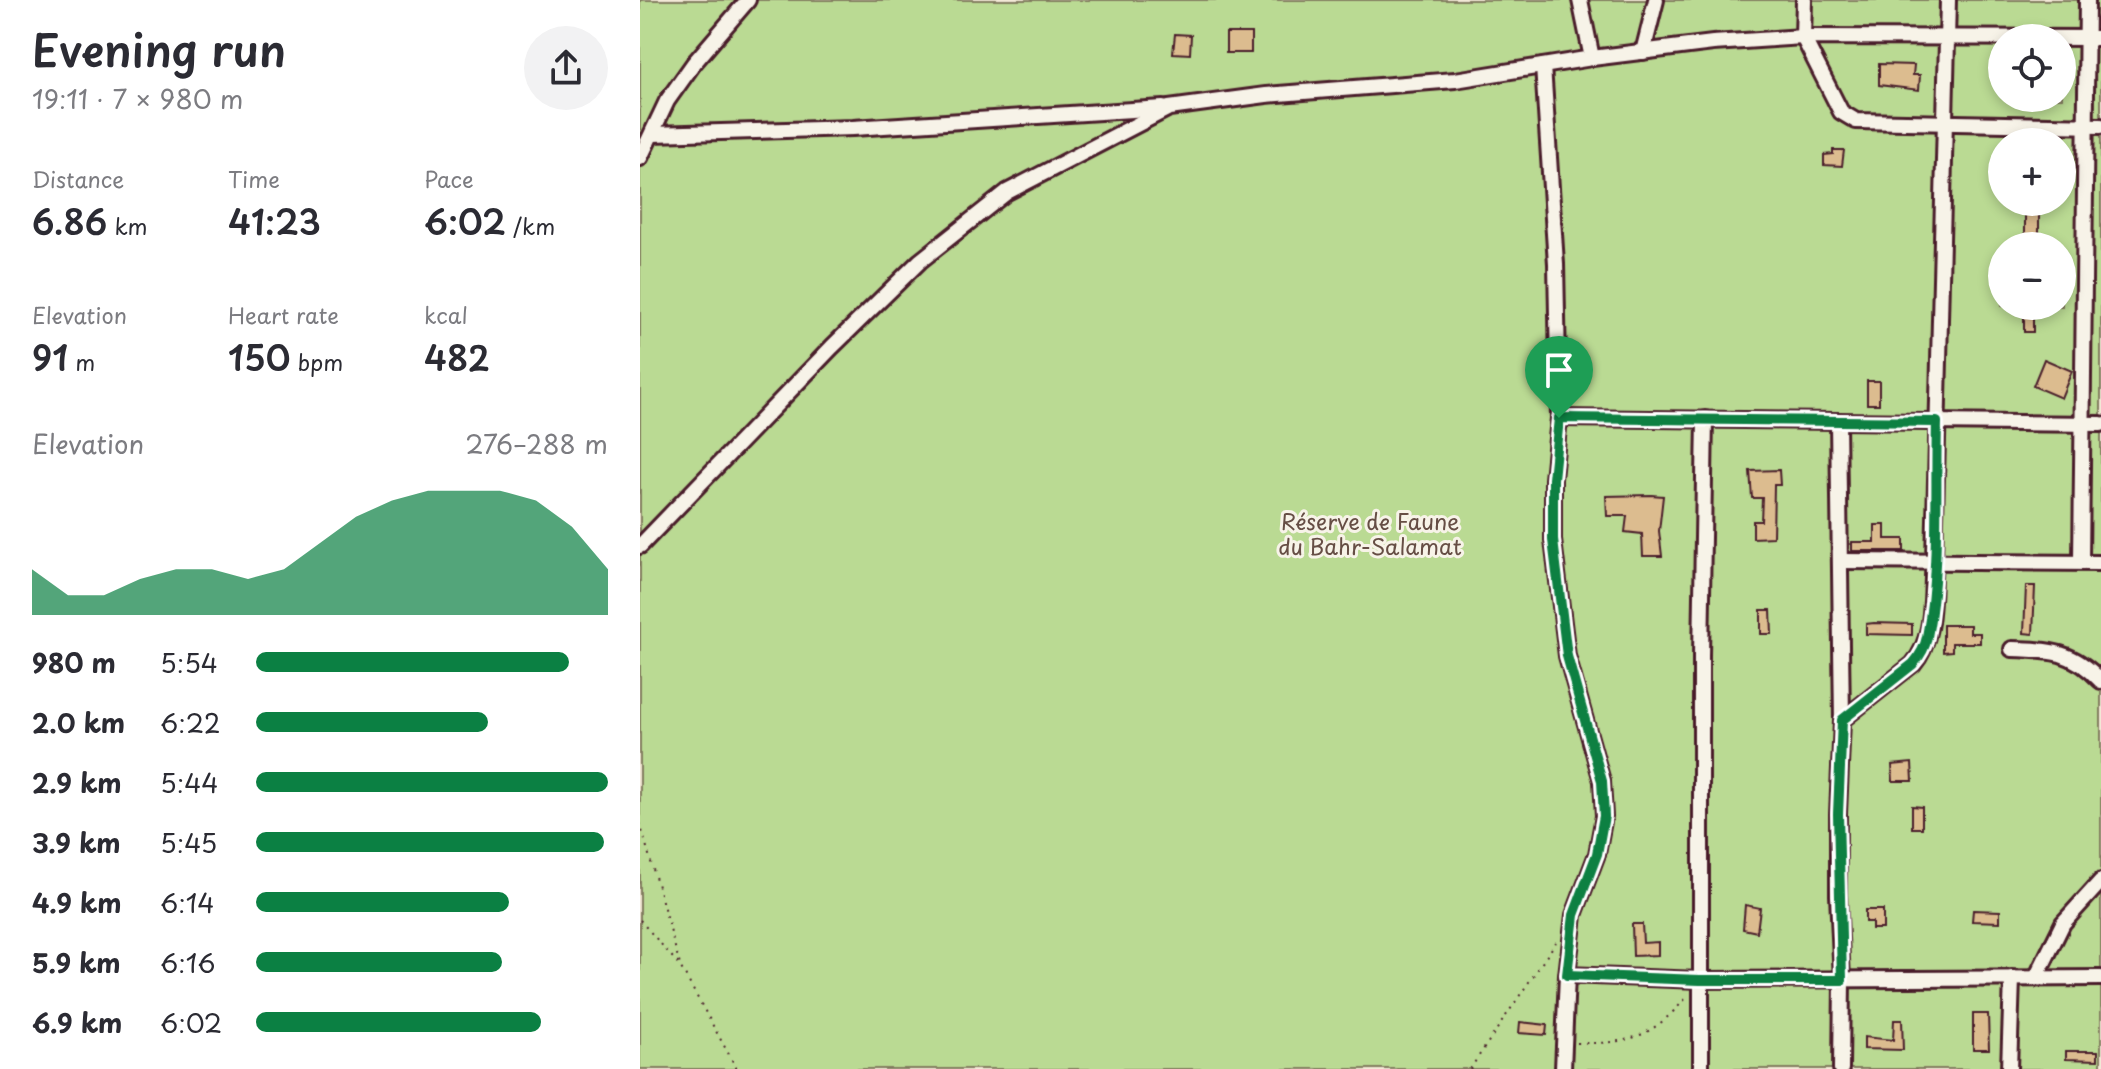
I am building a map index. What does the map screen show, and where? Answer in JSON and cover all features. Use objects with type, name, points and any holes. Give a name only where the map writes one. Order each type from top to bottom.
[{"type":"street","points":[[640,158],[667,101],[694,63],[748,0]]},
{"type":"street","points":[[1580,0],[1592,58]]},
{"type":"street","points":[[1643,52],[1656,0]]},
{"type":"street","points":[[1804,0],[1803,37],[1841,112],[1847,118],[1856,121],[1944,124],[2101,126]]},
{"type":"street","points":[[1842,720],[1913,664],[1922,654],[1927,639],[1934,560],[1948,0]]},
{"type":"street","points":[[2081,562],[2085,125],[2094,38],[2087,0]]},
{"type":"street","points":[[652,134],[917,124],[1169,108],[1266,95],[1455,80],[1713,43],[1803,37],[2094,38]]},
{"type":"street","points":[[1543,66],[1556,264],[1559,418],[1553,479],[1555,554],[1567,656],[1602,781],[1604,816],[1597,854],[1574,915],[1567,975],[1563,1069]]},
{"type":"street","points":[[640,546],[809,370],[920,261],[1007,192],[1169,108]]},
{"type":"street","points":[[1559,418],[2101,424]]},
{"type":"street","points":[[1701,1069],[1701,656],[1705,419]]},
{"type":"street","points":[[1838,421],[1842,720],[1838,814],[1841,1069]]},
{"type":"street","points":[[1840,561],[2101,563]]},
{"type":"street","points":[[2012,649],[2068,654],[2087,666],[2101,681]]},
{"type":"street","points":[[2036,978],[2063,923],[2101,881]]},
{"type":"street","points":[[1567,975],[1700,980],[2101,978]]},
{"type":"street","points":[[2009,1069],[2012,978]]},
{"type":"path","points":[[640,823],[680,966]]},
{"type":"path","points":[[640,920],[680,966],[737,1069]]},
{"type":"path","points":[[1470,1069],[1560,936]]},
{"type":"path","points":[[1563,1043],[1623,1042],[1638,1038],[1672,1014],[1700,980]]},
{"type":"green space","name":"Réserve de Faune du Bahr-Salamat","points":[[640,0],[2101,0],[2101,1069],[640,1069]]},
{"type":"building","points":[[1226,33],[1251,33],[1251,53],[1226,53]]},
{"type":"building","points":[[1175,34],[1191,35],[1190,54],[1173,53]]},
{"type":"building","points":[[1879,64],[1914,65],[1913,75],[1920,75],[1919,90],[1879,85]]},
{"type":"building","points":[[1833,150],[1844,150],[1842,166],[1824,165],[1824,155],[1833,154]]},
{"type":"building","points":[[2025,216],[2039,216],[2039,232],[2025,232]]},
{"type":"building","points":[[2024,320],[2033,320],[2033,332],[2024,332]]},
{"type":"building","points":[[2044,359],[2072,371],[2061,398],[2033,386]]},
{"type":"building","points":[[1867,381],[1879,381],[1879,404],[1867,404]]},
{"type":"building","points":[[1779,470],[1780,485],[1774,485],[1773,537],[1753,538],[1753,521],[1761,521],[1762,498],[1752,498],[1750,471]]},
{"type":"building","points":[[1606,496],[1663,496],[1659,531],[1662,556],[1643,556],[1642,534],[1625,532],[1627,516],[1607,516]]},
{"type":"building","points":[[1875,525],[1885,525],[1885,539],[1904,539],[1904,551],[1852,551],[1852,542],[1875,542]]},
{"type":"building","points":[[2026,586],[2035,586],[2033,634],[2024,633]]},
{"type":"building","points":[[1761,610],[1771,610],[1772,634],[1761,634]]},
{"type":"building","points":[[1866,624],[1912,624],[1912,635],[1866,634]]},
{"type":"building","points":[[1943,625],[1970,625],[1970,633],[1980,633],[1980,643],[1952,643],[1952,651],[1943,652]]},
{"type":"building","points":[[1912,763],[1913,781],[1893,781],[1892,765]]},
{"type":"building","points":[[1912,806],[1922,807],[1922,828],[1912,828]]},
{"type":"building","points":[[1745,905],[1760,908],[1757,932],[1743,929]]},
{"type":"building","points":[[1865,910],[1883,910],[1883,929],[1872,929],[1872,922],[1865,922]]},
{"type":"building","points":[[1973,910],[2000,911],[2000,922],[1972,921]]},
{"type":"building","points":[[1632,924],[1642,924],[1643,943],[1658,942],[1658,955],[1633,956]]},
{"type":"building","points":[[1973,1014],[1988,1014],[1989,1049],[1973,1049]]},
{"type":"building","points":[[1894,1020],[1902,1020],[1903,1050],[1864,1049],[1864,1037],[1893,1040]]},
{"type":"building","points":[[1520,1022],[1547,1025],[1546,1035],[1519,1033]]},
{"type":"building","points":[[2066,1051],[2098,1051],[2098,1060],[2066,1059]]},
{"type":"route","points":[[1559,418],[1937,422],[1934,560],[1927,639],[1922,654],[1913,664],[1842,720],[1838,895],[1842,980],[1700,980],[1567,975],[1574,915],[1597,854],[1604,816],[1602,781],[1567,656],[1553,540],[1553,479],[1559,418]]}]
